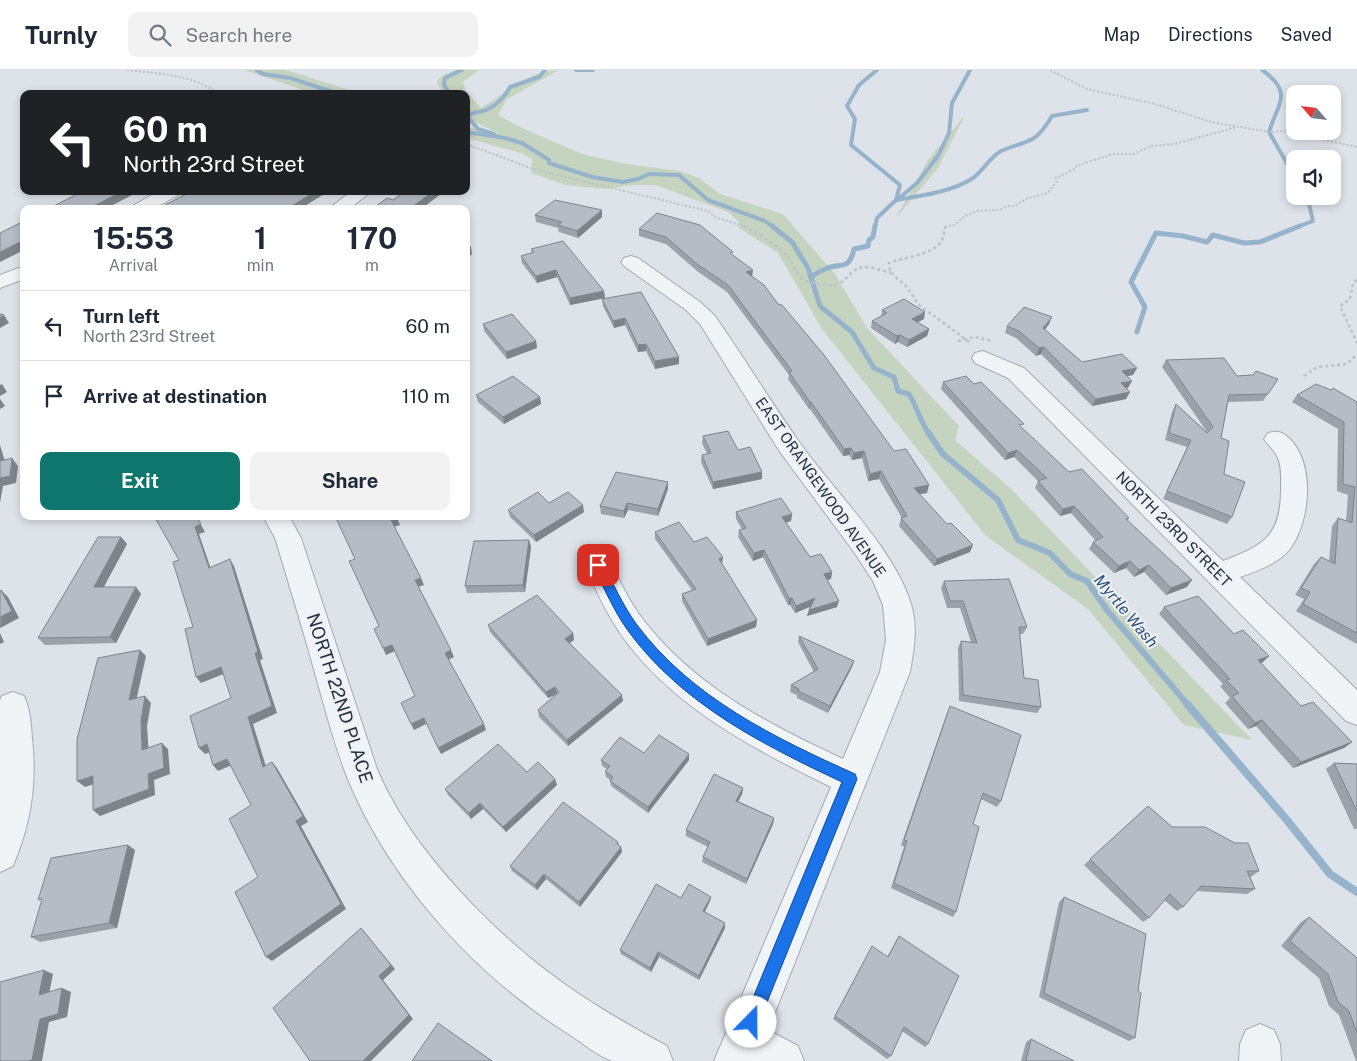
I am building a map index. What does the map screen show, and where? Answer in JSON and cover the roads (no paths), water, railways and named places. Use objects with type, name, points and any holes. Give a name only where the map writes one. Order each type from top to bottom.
[{"type":"street","points":[[147,205],[165,195]]},
{"type":"street","points":[[342,205],[358,195]]},
{"type":"street","name":"EAST ORANGEWOOD AVENUE","points":[[631,262],[693,306],[708,320],[789,446],[864,545],[886,578],[897,605],[901,640],[894,672],[739,1050]]},
{"type":"street","points":[[0,282],[20,274]]},
{"type":"street","name":"NORTH 23RD STREET","points":[[988,350],[1016,373],[1357,711]]},
{"type":"street","points":[[1220,574],[1274,549],[1286,533],[1291,521],[1294,476],[1290,455],[1276,439]]},
{"type":"street","name":"NORTH 22ND PLACE","points":[[278,520],[288,538],[298,564],[347,729],[362,772],[393,834],[445,900],[496,953],[538,988],[583,1020],[652,1061]]},
{"type":"street","points":[[598,565],[632,628],[687,685],[737,721],[790,751],[850,779]]},
{"type":"street","points":[[0,854],[15,807],[17,743],[12,706]]},
{"type":"street","points":[[739,1050],[783,1061]]},
{"type":"waterway","name":"Myrtle Wash","points":[[257,70],[263,74],[290,78],[327,90]]},
{"type":"waterway","points":[[447,90],[444,85],[445,78],[462,70]]},
{"type":"waterway","points":[[470,114],[495,105],[510,87],[539,77],[545,70]]},
{"type":"waterway","points":[[576,70],[593,70]]},
{"type":"waterway","points":[[877,70],[859,85],[847,106],[855,119],[851,145],[900,185],[896,200]]},
{"type":"waterway","points":[[897,200],[918,182],[938,156],[949,133],[952,103],[970,70]]},
{"type":"waterway","points":[[1262,70],[1272,78],[1281,92],[1279,105],[1269,132],[1286,162]]},
{"type":"waterway","points":[[897,200],[936,193],[965,183],[977,175],[1001,151],[1025,143],[1035,137],[1046,126],[1052,116],[1087,110]]},
{"type":"waterway","points":[[470,120],[478,129],[494,134]]},
{"type":"waterway","name":"Myrtle Wash","points":[[470,133],[505,138],[522,143],[549,160],[549,163],[592,177],[623,182],[638,179],[649,174],[679,175],[708,200],[765,221],[773,227]]},
{"type":"waterway","points":[[875,227],[877,218],[896,200]]},
{"type":"waterway","points":[[1297,227],[1313,221],[1309,205]]},
{"type":"waterway","name":"Myrtle Wash","points":[[772,226],[792,242],[808,268],[820,306],[852,332],[874,368],[894,377],[898,391],[909,394],[929,434]]},
{"type":"waterway","points":[[811,277],[830,267],[847,264],[854,249],[868,246],[869,240],[873,237],[875,226]]},
{"type":"waterway","points":[[1137,332],[1145,307],[1131,282],[1156,233],[1183,236],[1207,242],[1213,235],[1244,243],[1260,242],[1300,226]]},
{"type":"waterway","name":"Myrtle Wash","points":[[928,432],[943,454],[998,500],[1018,540],[1050,553],[1070,574],[1087,581],[1107,610],[1188,705]]},
{"type":"waterway","name":"Myrtle Wash","points":[[1187,704],[1286,819],[1330,874],[1357,892]]}]
